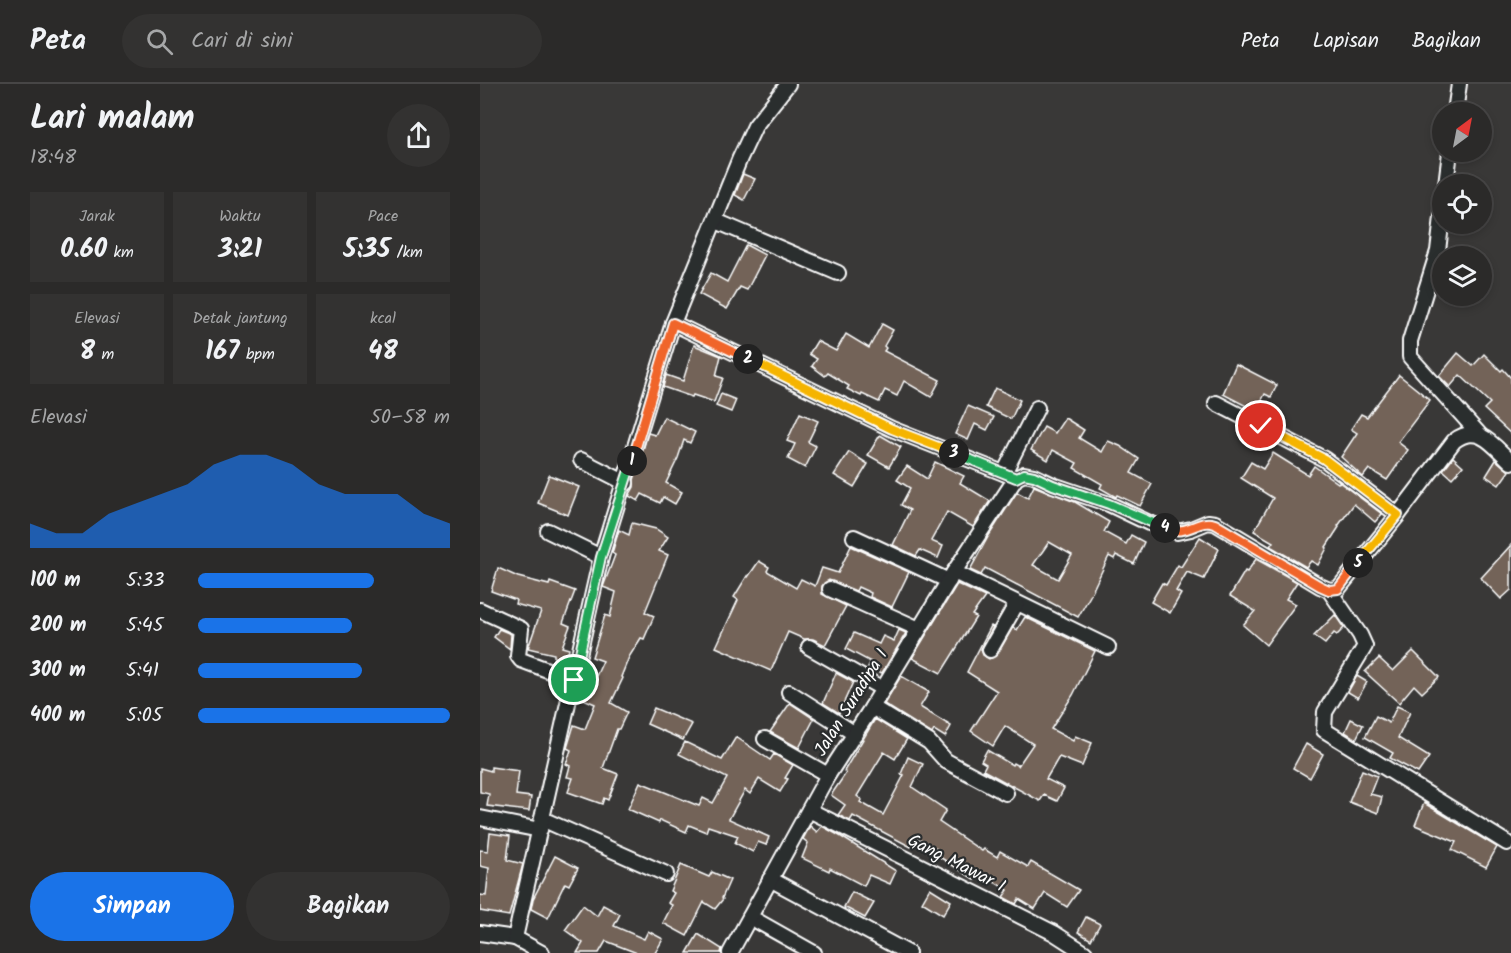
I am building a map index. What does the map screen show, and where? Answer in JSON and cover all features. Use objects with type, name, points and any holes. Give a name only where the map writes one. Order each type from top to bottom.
[{"type":"street","points":[[515,938],[601,557],[626,483],[673,323],[755,126],[788,84]]},
{"type":"street","points":[[1456,102],[1459,84]]},
{"type":"street","points":[[716,220],[838,273]]},
{"type":"street","points":[[1440,234],[1438,251],[1410,341],[1410,357],[1480,435],[1511,462]]},
{"type":"street","points":[[673,323],[892,429],[1010,476],[1024,474],[1034,476],[1109,504],[1149,523],[1177,532],[1208,522],[1215,524],[1329,590],[1338,589],[1454,441],[1468,433],[1480,435]]},
{"type":"street","points":[[1216,403],[1324,459],[1398,515]]},
{"type":"street","name":"Jalan Suradipa I","points":[[730,953],[828,775],[872,708],[1010,476],[1037,408]]},
{"type":"street","points":[[581,460],[626,483]]},
{"type":"street","points":[[548,531],[601,557]]},
{"type":"street","points":[[854,537],[1017,603],[1108,647]]},
{"type":"street","points":[[830,589],[919,629]]},
{"type":"street","points":[[1329,590],[1365,646],[1325,712],[1324,730],[1507,843]]},
{"type":"street","points":[[990,650],[1017,603]]},
{"type":"street","points":[[480,610],[521,629],[518,656],[521,660],[574,680]]},
{"type":"street","points":[[809,647],[883,689]]},
{"type":"street","points":[[789,692],[855,734]]},
{"type":"street","points":[[872,708],[929,742],[946,761],[1006,793]]},
{"type":"street","points":[[765,739],[828,775]]},
{"type":"street","name":"Gang Mawar I","points":[[809,810],[1054,933],[1085,953]]},
{"type":"street","points":[[480,818],[541,824],[666,874]]},
{"type":"street","points":[[770,879],[908,953]]},
{"type":"street","points":[[750,917],[814,953]]},
{"type":"street","points":[[480,933],[515,938],[542,953]]},
{"type":"building","points":[[743,174],[755,179],[744,200],[735,195]]},
{"type":"building","points":[[746,245],[765,255],[747,290],[740,287],[727,309],[699,294],[711,273],[727,282]]},
{"type":"building","points":[[882,324],[893,330],[884,346],[886,348],[884,351],[940,380],[931,397],[904,381],[897,396],[885,390],[879,402],[847,389],[849,386],[828,373],[825,376],[812,366],[817,359],[809,354],[817,341],[836,351],[846,334],[869,348]]},
{"type":"building","points":[[694,345],[721,356],[716,376],[723,378],[714,402],[663,387],[666,375],[683,381]]},
{"type":"building","points":[[1458,353],[1473,366],[1484,354],[1511,378],[1511,434],[1484,409],[1490,403],[1460,375],[1450,387],[1439,376]]},
{"type":"building","points":[[1236,364],[1277,385],[1271,397],[1265,394],[1256,411],[1223,394]]},
{"type":"building","points":[[1399,375],[1430,400],[1398,442],[1408,450],[1387,480],[1369,469],[1363,477],[1341,457],[1357,433],[1351,429],[1361,414],[1367,417]]},
{"type":"building","points":[[995,388],[1020,400],[1011,419],[986,407]]},
{"type":"building","points":[[721,394],[736,400],[731,412],[716,406]]},
{"type":"building","points":[[968,406],[994,417],[987,430],[975,424],[968,440],[955,434]]},
{"type":"building","points":[[800,413],[818,421],[808,442],[816,446],[805,468],[788,459],[795,444],[787,441]]},
{"type":"building","points":[[664,417],[695,432],[690,443],[684,440],[666,483],[682,492],[675,504],[663,497],[660,503],[642,494],[638,501],[629,496],[634,487],[648,433],[655,435]]},
{"type":"building","points":[[1065,418],[1084,430],[1079,438],[1102,452],[1108,441],[1139,459],[1131,473],[1152,484],[1140,506],[1100,488],[1102,484],[1074,468],[1077,463],[1053,450],[1048,460],[1031,450],[1044,427],[1055,433]]},
{"type":"building","points":[[880,435],[901,447],[889,467],[868,455]]},
{"type":"building","points":[[849,452],[868,464],[854,487],[834,475]]},
{"type":"building","points":[[1273,453],[1308,475],[1314,466],[1382,514],[1375,522],[1354,504],[1338,526],[1318,565],[1311,561],[1306,567],[1270,546],[1273,542],[1254,531],[1273,498],[1241,478],[1251,462],[1263,469]]},
{"type":"building","points":[[1453,457],[1463,466],[1452,478],[1443,470]]},
{"type":"building","points":[[1496,460],[1509,471],[1499,485],[1486,476]]},
{"type":"building","points":[[935,462],[964,476],[960,483],[990,501],[973,527],[947,512],[931,541],[943,546],[938,558],[920,550],[916,556],[893,545],[910,510],[901,505],[910,488],[897,480],[907,466],[927,479]]},
{"type":"building","points":[[549,475],[579,487],[568,515],[538,503]]},
{"type":"building","points":[[1034,486],[1075,502],[1109,522],[1104,532],[1126,544],[1131,535],[1144,542],[1134,564],[1116,555],[1114,559],[1109,556],[1078,617],[985,568],[981,575],[970,570],[1017,492],[1028,498]],"holes":[[[1049,542],[1072,555],[1058,579],[1033,565]]]},
{"type":"building","points":[[632,523],[656,529],[668,537],[659,551],[668,555],[645,612],[654,616],[644,639],[641,638],[629,657],[621,677],[623,678],[611,703],[627,712],[617,729],[603,768],[618,774],[608,800],[604,798],[602,804],[568,792],[573,778],[567,777],[570,766],[566,764],[571,750],[567,748],[574,725],[585,729],[595,704],[579,697],[583,684],[591,687],[603,661],[592,657],[605,615],[610,617],[616,592],[603,587],[615,555],[612,553],[619,530],[629,535]]},
{"type":"building","points":[[1200,537],[1219,549],[1204,579],[1187,572],[1176,591],[1181,594],[1170,613],[1151,602],[1162,583],[1166,585],[1178,565],[1181,567]]},
{"type":"building","points":[[1511,545],[1511,590],[1501,599],[1481,578]]},
{"type":"building","points":[[851,546],[909,572],[892,607],[870,597],[871,593],[858,587],[856,591],[829,580],[822,586],[822,594],[846,606],[825,645],[788,632],[771,671],[716,647],[738,600],[734,597],[759,561],[769,567],[767,571],[796,588],[801,579],[815,586],[822,568],[838,573]]},
{"type":"building","points":[[1256,559],[1297,582],[1286,599],[1296,604],[1266,645],[1243,625],[1255,611],[1230,596],[1245,571],[1247,572]]},
{"type":"building","points":[[498,568],[518,577],[549,585],[550,582],[575,591],[563,623],[570,626],[562,647],[569,649],[567,660],[554,658],[554,654],[528,648],[541,611],[515,604],[516,600],[491,591]]},
{"type":"building","points":[[957,584],[985,597],[972,615],[976,617],[941,673],[912,658]]},
{"type":"building","points":[[1335,615],[1344,628],[1337,635],[1334,633],[1325,644],[1314,636]]},
{"type":"building","points":[[1025,617],[1095,651],[1073,695],[1051,729],[1073,741],[1075,736],[1092,743],[1082,766],[1059,757],[1046,779],[1064,788],[1057,801],[1044,795],[1040,801],[983,770],[986,764],[981,761],[987,750],[1012,765],[1013,763],[1018,766],[1033,744],[1005,726],[993,746],[971,731],[997,691],[967,672],[991,626],[993,627],[981,649],[983,655],[989,659],[997,655],[1013,627],[1017,630]]},
{"type":"building","points":[[499,629],[511,634],[510,649],[494,637]]},
{"type":"building","points":[[899,630],[906,633],[882,673],[868,667],[871,662],[846,649],[854,633],[879,644],[883,636],[894,641]]},
{"type":"building","points":[[1413,651],[1439,677],[1422,693],[1414,685],[1399,703],[1365,672],[1379,658],[1393,671]]},
{"type":"building","points":[[836,673],[853,682],[839,713],[823,703]]},
{"type":"building","points":[[901,676],[929,692],[920,707],[951,726],[945,737],[934,730],[932,734],[884,704]]},
{"type":"building","points":[[1357,676],[1367,682],[1358,698],[1348,692]]},
{"type":"building","points":[[790,703],[814,719],[799,748],[770,732]]},
{"type":"building","points":[[1397,706],[1410,712],[1398,738],[1429,757],[1418,773],[1390,758],[1393,753],[1365,737],[1376,716],[1389,723]]},
{"type":"building","points":[[654,708],[692,724],[683,740],[647,724]]},
{"type":"building","points":[[875,719],[907,739],[895,759],[884,752],[857,796],[862,800],[860,802],[883,815],[904,775],[901,774],[908,757],[923,764],[912,787],[946,810],[939,822],[982,851],[984,849],[997,857],[1000,851],[1028,867],[1031,862],[1079,890],[1067,907],[1045,893],[1035,909],[1019,899],[1016,904],[1003,897],[1008,890],[979,873],[975,880],[935,854],[938,850],[917,837],[911,847],[853,816],[850,821],[838,815],[845,805],[831,795],[846,773],[844,771]]},
{"type":"building","points":[[1351,719],[1363,725],[1356,739],[1345,732]]},
{"type":"building","points":[[736,737],[770,760],[774,754],[793,765],[780,792],[759,779],[750,794],[745,790],[729,819],[769,837],[766,845],[758,842],[753,852],[735,843],[738,836],[708,826],[706,832],[689,825],[686,832],[628,809],[640,782],[699,806],[703,798],[713,803],[727,778],[679,754],[685,742],[722,760]]},
{"type":"building","points":[[1306,744],[1323,754],[1310,778],[1293,768]]},
{"type":"building","points":[[491,767],[519,771],[516,795],[531,797],[529,811],[487,806],[489,794],[480,792],[480,768],[491,771]]},
{"type":"building","points":[[1362,770],[1377,776],[1370,794],[1382,797],[1378,813],[1349,802]]},
{"type":"building","points":[[1424,803],[1497,847],[1486,867],[1452,850],[1456,842],[1415,825]]},
{"type":"building","points":[[810,826],[817,832],[822,826],[896,871],[890,884],[869,875],[864,886],[830,868],[829,871],[802,858],[808,843],[803,839]]},
{"type":"building","points":[[490,833],[510,836],[507,860],[523,864],[509,916],[480,911],[480,895],[486,896],[489,868],[480,866],[480,850],[488,851]]},
{"type":"building","points":[[555,856],[578,868],[569,885],[565,883],[548,918],[531,909],[533,899]]},
{"type":"building","points":[[681,865],[709,877],[712,872],[730,880],[723,899],[715,909],[704,902],[687,936],[663,923],[672,905],[668,903],[674,893],[670,891]]},
{"type":"building","points":[[930,888],[951,901],[943,915],[922,902]]},
{"type":"building","points":[[852,892],[874,903],[865,918],[844,907]]},
{"type":"building","points":[[583,905],[597,916],[603,905],[620,914],[614,926],[644,939],[648,931],[663,939],[655,953],[637,953],[606,941],[599,953],[577,953],[583,943],[565,930]]},
{"type":"building","points":[[1086,917],[1100,924],[1091,940],[1078,932]]},
{"type":"building","points":[[698,934],[722,949],[721,953],[687,953]]},
{"type":"route","points":[[574,680],[601,557],[626,483],[673,323],[892,429],[1016,478],[1024,474],[1034,476],[1109,504],[1149,523],[1177,532],[1208,522],[1215,524],[1323,589],[1338,589],[1398,515],[1324,459],[1261,426]]}]
